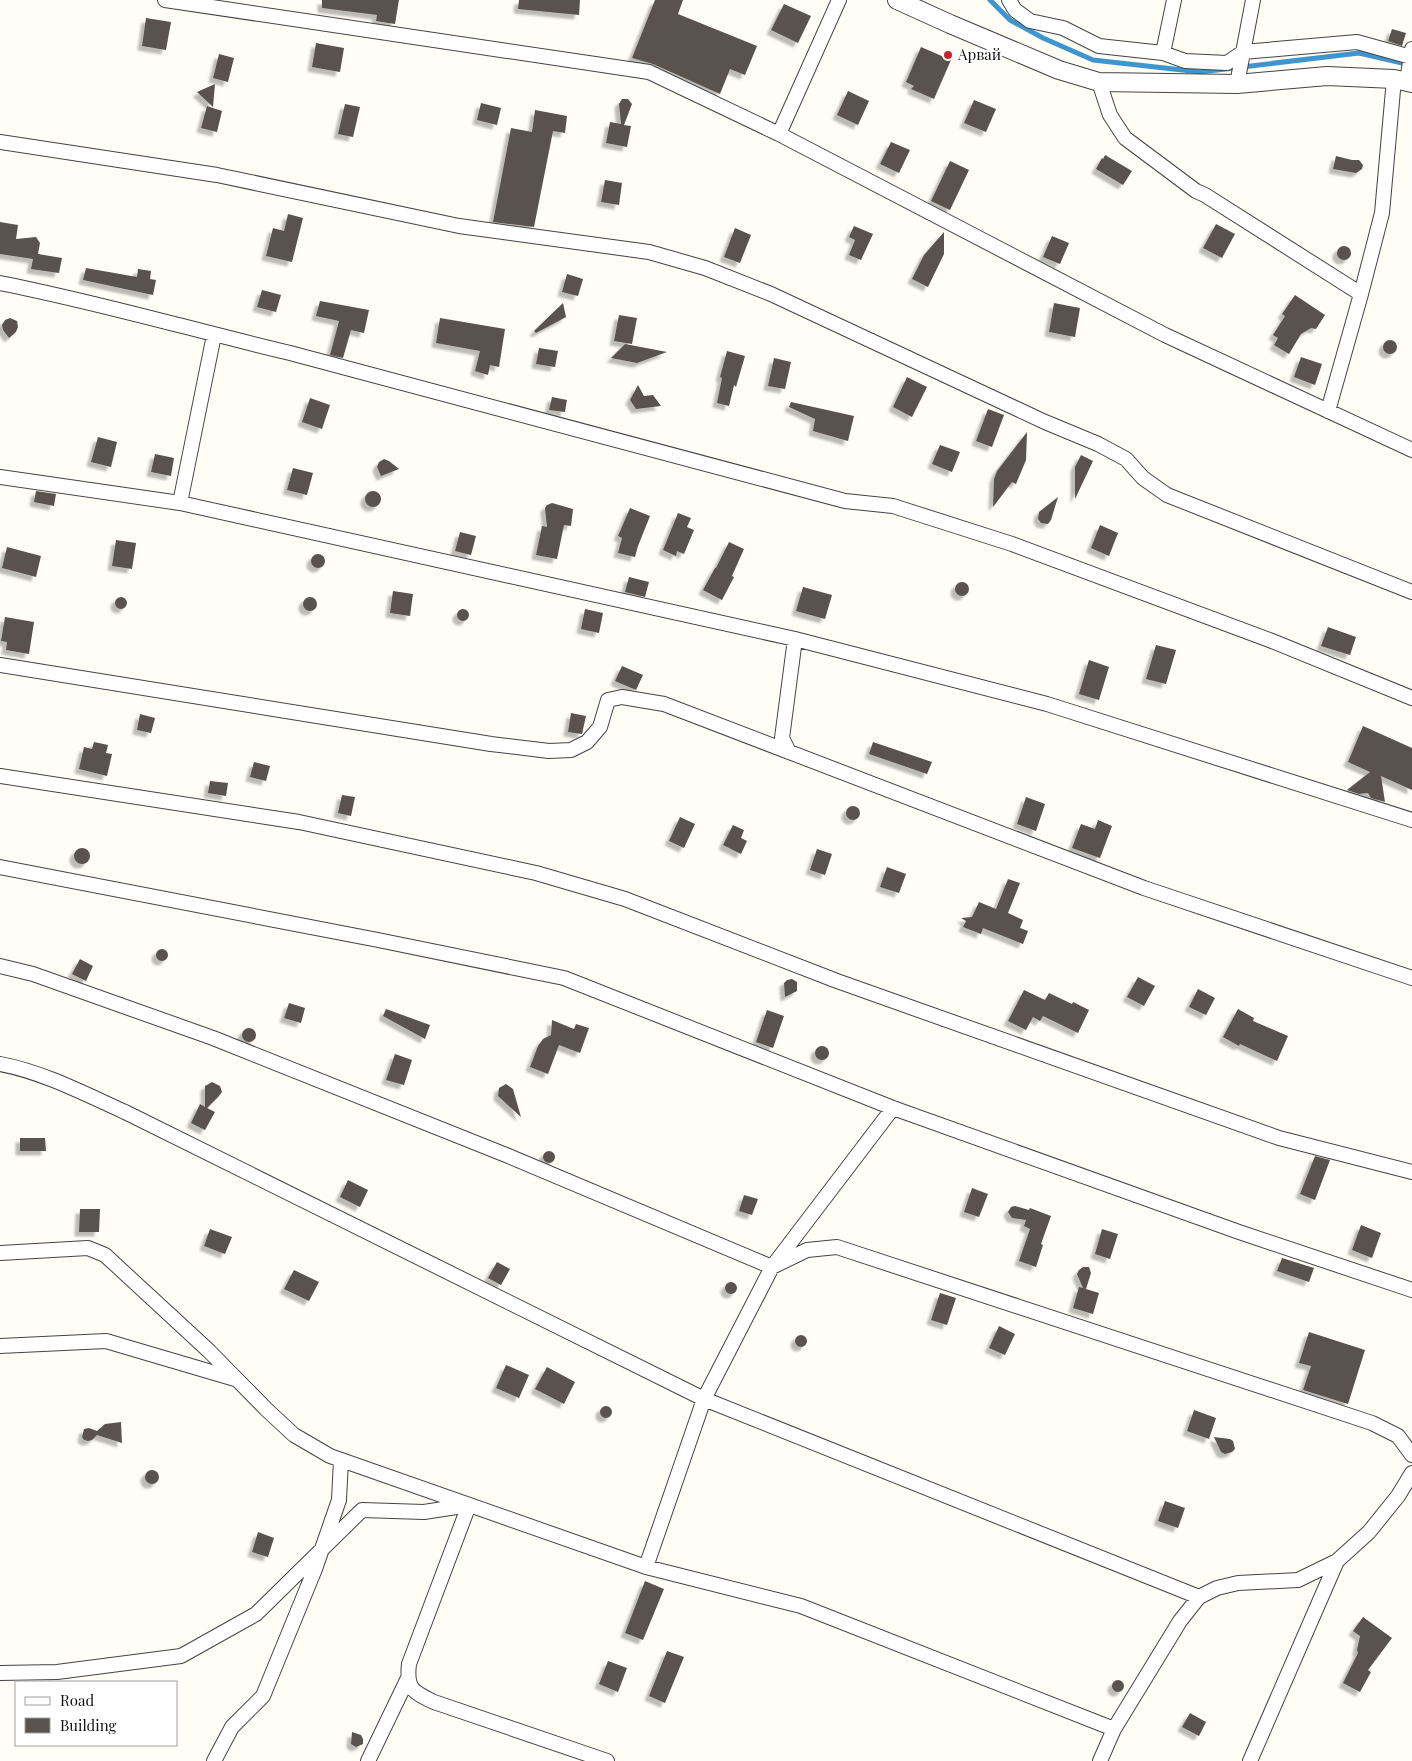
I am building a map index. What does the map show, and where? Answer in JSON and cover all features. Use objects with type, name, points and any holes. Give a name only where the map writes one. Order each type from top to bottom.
[{"type":"street","points":[[165,0],[648,72],[779,134],[1165,335],[1412,450]]},
{"type":"street","points":[[779,134],[839,0]]},
{"type":"street","points":[[897,0],[1058,70],[1099,82],[1237,84],[1327,76],[1404,81]]},
{"type":"street","points":[[1009,0],[1015,10],[1030,21],[1063,28],[1099,46],[1163,53],[1185,61],[1227,63],[1244,52],[1357,42],[1411,53],[1404,81],[1382,213],[1328,411]]},
{"type":"street","points":[[1163,53],[1174,0]]},
{"type":"street","points":[[1237,84],[1253,0]]},
{"type":"street","points":[[1099,82],[1110,115],[1124,138],[1196,191],[1361,294]]},
{"type":"street","points":[[0,142],[217,175],[459,226],[649,252],[705,268],[771,294],[1045,422],[1098,444],[1126,459],[1143,478],[1167,495],[1412,592]]},
{"type":"street","points":[[0,283],[64,296],[290,353],[845,501],[893,506],[1021,548],[1272,641],[1412,698]]},
{"type":"street","points":[[180,503],[214,335]]},
{"type":"street","points":[[0,477],[180,503],[795,639],[1047,704],[1412,820]]},
{"type":"street","points":[[790,752],[782,738],[795,639]]},
{"type":"street","points":[[0,665],[492,744],[549,751],[571,750],[587,742],[600,727],[608,700],[622,697],[664,704],[1144,888],[1412,978]]},
{"type":"street","points":[[0,776],[299,822],[536,873],[625,899],[837,981],[1279,1138],[1412,1172]]},
{"type":"street","points":[[0,867],[564,978],[893,1108],[1239,1232],[1412,1290]]},
{"type":"street","points":[[0,966],[33,974],[212,1038],[506,1154],[772,1267],[807,1250],[837,1247],[1372,1423],[1398,1436],[1412,1454]]},
{"type":"street","points":[[0,1064],[18,1067],[73,1088],[125,1112],[704,1399],[1199,1597]]},
{"type":"street","points":[[646,1567],[704,1399],[772,1267],[893,1108]]},
{"type":"street","points":[[0,1253],[88,1248],[106,1255],[294,1435],[330,1456],[646,1567],[801,1606],[1114,1729]]},
{"type":"street","points":[[0,1346],[106,1340],[236,1380]]},
{"type":"street","points":[[214,1761],[232,1727],[263,1696],[323,1547],[339,1500],[341,1460]]},
{"type":"street","points":[[1100,1761],[1114,1729],[1180,1621],[1199,1597],[1217,1588],[1238,1582],[1298,1580],[1337,1561],[1369,1532],[1398,1496],[1412,1473]]},
{"type":"street","points":[[0,1673],[57,1672],[180,1656],[256,1614],[362,1510],[424,1512],[469,1505]]},
{"type":"street","points":[[368,1761],[408,1678],[409,1664],[469,1505]]},
{"type":"street","points":[[1250,1761],[1337,1561]]},
{"type":"street","points":[[408,1678],[412,1689],[434,1702],[607,1761]]},
{"type":"building","points":[[322,0],[399,0],[395,24],[376,21],[377,15],[322,8]]},
{"type":"building","points":[[519,0],[580,0],[579,15],[518,9]]},
{"type":"building","points":[[655,0],[683,0],[678,14],[757,46],[745,75],[730,69],[720,94],[653,64],[632,58]]},
{"type":"building","points":[[784,4],[811,16],[798,43],[771,30]]},
{"type":"building","points":[[146,18],[171,22],[166,50],[142,46]]},
{"type":"building","points":[[1392,29],[1406,33],[1402,46],[1388,41]]},
{"type":"building","points":[[316,43],[344,48],[340,72],[312,67]]},
{"type":"building","points":[[921,47],[951,60],[934,99],[911,89],[914,86],[906,82]]},
{"type":"building","points":[[219,54],[234,58],[228,82],[213,78]]},
{"type":"building","points":[[215,84],[213,107],[197,92]]},
{"type":"building","points":[[848,91],[869,101],[858,125],[837,115]]},
{"type":"building","points":[[622,99],[628,99],[632,104],[624,125],[631,126],[627,147],[606,143],[610,122],[621,124],[619,104]]},
{"type":"building","points":[[974,100],[996,109],[986,132],[964,123]]},
{"type":"building","points":[[481,103],[501,108],[497,125],[477,120]]},
{"type":"building","points":[[345,104],[360,107],[353,137],[338,134]]},
{"type":"building","points":[[207,106],[222,111],[217,132],[201,128]]},
{"type":"building","points":[[535,110],[567,116],[565,133],[553,131],[534,227],[493,222],[511,128],[532,132]]},
{"type":"building","points":[[891,142],[910,150],[899,173],[880,164]]},
{"type":"building","points":[[1105,155],[1132,171],[1123,185],[1096,169]]},
{"type":"building","points":[[1336,156],[1359,160],[1363,165],[1362,169],[1356,173],[1333,169]]},
{"type":"building","points":[[950,161],[969,170],[950,210],[931,201]]},
{"type":"building","points":[[605,180],[622,183],[619,205],[601,202]]},
{"type":"building","points":[[288,214],[303,218],[292,262],[266,256],[273,228],[284,231]]},
{"type":"building","points":[[0,222],[18,225],[16,239],[36,237],[40,243],[38,254],[62,258],[59,273],[31,269],[33,259],[0,254]]},
{"type":"building","points":[[1216,224],[1235,234],[1222,258],[1203,248]]},
{"type":"building","points":[[854,226],[873,234],[861,260],[849,255],[855,240],[849,237]]},
{"type":"building","points":[[735,228],[751,235],[740,263],[724,257]]},
{"type":"building","points":[[944,232],[944,254],[928,287],[912,279],[924,255]]},
{"type":"building","points":[[1052,236],[1069,243],[1060,264],[1043,257]]},
{"type":"building","points":[[1341,246],[1347,246],[1351,253],[1347,260],[1341,260],[1337,256],[1337,250]]},
{"type":"building","points":[[86,268],[137,277],[138,269],[151,271],[150,279],[156,280],[153,295],[83,280]]},
{"type":"building","points":[[567,274],[583,279],[578,296],[562,292]]},
{"type":"building","points":[[262,290],[281,295],[276,312],[257,307]]},
{"type":"building","points":[[1295,295],[1325,315],[1316,329],[1311,328],[1301,334],[1289,354],[1274,345],[1278,338],[1273,335],[1285,316],[1282,314]]},
{"type":"building","points":[[320,301],[369,310],[364,333],[351,330],[343,358],[330,355],[339,321],[316,316]]},
{"type":"building","points":[[563,303],[566,317],[536,333],[534,331]]},
{"type":"building","points":[[1054,303],[1080,308],[1075,337],[1049,332]]},
{"type":"building","points":[[619,315],[637,318],[632,344],[614,341]]},
{"type":"building","points":[[10,318],[17,321],[18,327],[16,332],[9,338],[2,325],[5,320]]},
{"type":"building","points":[[440,318],[505,329],[499,367],[490,365],[488,375],[475,371],[480,351],[436,343]]},
{"type":"building","points":[[1387,340],[1393,340],[1397,347],[1393,354],[1387,354],[1383,350],[1383,344]]},
{"type":"building","points":[[625,344],[667,352],[637,363],[611,358]]},
{"type":"building","points":[[539,348],[558,351],[555,367],[536,364]]},
{"type":"building","points":[[727,351],[745,356],[736,387],[734,385],[729,406],[717,403],[722,378],[720,377]]},
{"type":"building","points":[[1301,357],[1322,364],[1315,385],[1294,377]]},
{"type":"building","points":[[774,358],[791,362],[785,389],[768,386]]},
{"type":"building","points":[[907,377],[927,387],[912,417],[893,407]]},
{"type":"building","points":[[638,385],[644,396],[653,395],[661,406],[636,409],[630,400]]},
{"type":"building","points":[[552,397],[567,400],[565,412],[549,410]]},
{"type":"building","points":[[310,398],[330,405],[322,429],[302,422]]},
{"type":"building","points":[[791,402],[854,416],[848,441],[813,431],[815,419],[789,407]]},
{"type":"building","points":[[988,409],[1004,415],[992,447],[976,441]]},
{"type":"building","points":[[1027,432],[1026,460],[1016,484],[1012,482],[993,507],[994,479],[997,471]]},
{"type":"building","points":[[98,437],[117,442],[111,467],[91,462]]},
{"type":"building","points":[[940,445],[960,452],[952,472],[932,464]]},
{"type":"building","points":[[155,454],[174,458],[171,476],[151,472]]},
{"type":"building","points":[[1081,455],[1093,461],[1075,499],[1075,467]]},
{"type":"building","points":[[384,459],[399,469],[381,476],[377,467],[379,462]]},
{"type":"building","points":[[293,468],[313,473],[307,495],[287,490]]},
{"type":"building","points":[[36,491],[56,494],[54,506],[34,502]]},
{"type":"building","points":[[373,491],[379,493],[381,499],[379,505],[373,507],[367,505],[365,499],[367,493]]},
{"type":"building","points":[[1058,497],[1051,520],[1048,524],[1041,523],[1038,519],[1039,512]]},
{"type":"building","points":[[552,503],[573,509],[571,526],[564,525],[557,559],[536,555],[542,526],[547,527],[545,508]]},
{"type":"building","points":[[630,508],[650,516],[635,557],[618,553],[622,538],[618,536]]},
{"type":"building","points":[[678,513],[691,518],[687,527],[694,530],[684,554],[677,551],[676,556],[663,550]]},
{"type":"building","points":[[1100,525],[1118,533],[1109,556],[1091,548]]},
{"type":"building","points":[[460,532],[476,536],[471,555],[455,551]]},
{"type":"building","points":[[116,540],[136,543],[132,569],[112,566]]},
{"type":"building","points":[[729,542],[744,549],[732,576],[734,577],[722,600],[703,590]]},
{"type":"building","points":[[7,547],[41,556],[36,577],[2,568]]},
{"type":"building","points":[[315,554],[321,554],[325,561],[321,568],[315,568],[311,564],[311,558]]},
{"type":"building","points":[[629,577],[649,582],[645,597],[625,592]]},
{"type":"building","points":[[959,582],[965,582],[969,589],[965,596],[959,596],[955,592],[955,586]]},
{"type":"building","points":[[803,587],[832,595],[825,619],[796,611]]},
{"type":"building","points":[[393,591],[413,594],[410,616],[390,613]]},
{"type":"building","points":[[119,597],[123,597],[127,603],[123,609],[119,609],[115,605],[115,601]]},
{"type":"building","points":[[310,597],[315,599],[317,604],[315,609],[310,611],[305,609],[303,604],[305,599]]},
{"type":"building","points":[[465,609],[468,610],[468,620],[461,621],[458,620],[457,613],[458,610]]},
{"type":"building","points":[[585,609],[603,613],[599,633],[581,629]]},
{"type":"building","points":[[5,617],[34,622],[29,654],[6,650],[7,642],[1,641]]},
{"type":"building","points":[[1328,627],[1356,637],[1350,655],[1321,646]]},
{"type":"building","points":[[1156,645],[1176,650],[1166,684],[1146,679]]},
{"type":"building","points":[[1089,660],[1109,667],[1099,700],[1079,694]]},
{"type":"building","points":[[622,666],[643,675],[636,690],[615,681]]},
{"type":"building","points":[[571,713],[586,716],[582,734],[568,732]]},
{"type":"building","points":[[140,714],[155,718],[151,733],[137,730]]},
{"type":"building","points":[[1363,726],[1412,748],[1412,790],[1381,776],[1385,802],[1371,798],[1368,793],[1359,794],[1347,790],[1370,772],[1348,762]]},
{"type":"building","points":[[94,742],[108,745],[106,753],[112,754],[107,776],[79,769],[84,747],[92,749]]},
{"type":"building","points":[[873,742],[932,762],[927,774],[869,754]]},
{"type":"building","points":[[254,762],[270,766],[266,781],[250,777]]},
{"type":"building","points":[[210,781],[228,783],[226,796],[208,793]]},
{"type":"building","points":[[342,795],[355,797],[351,816],[338,813]]},
{"type":"building","points":[[1026,797],[1045,804],[1036,831],[1017,824]]},
{"type":"building","points":[[850,806],[856,806],[860,813],[856,820],[850,820],[846,816],[846,810]]},
{"type":"building","points":[[680,817],[695,824],[684,848],[669,841]]},
{"type":"building","points":[[1098,820],[1112,826],[1100,858],[1072,848],[1081,824],[1095,829]]},
{"type":"building","points":[[733,825],[744,830],[741,838],[747,841],[741,854],[723,845]]},
{"type":"building","points":[[82,848],[90,856],[82,864],[74,856]]},
{"type":"building","points":[[817,849],[832,854],[825,875],[810,870]]},
{"type":"building","points":[[887,867],[906,874],[899,893],[880,887]]},
{"type":"building","points":[[1008,879],[1020,883],[1008,913],[1023,920],[1020,928],[1028,931],[1023,944],[983,928],[981,934],[963,927],[966,921],[961,918],[972,917],[979,902],[996,909]]},
{"type":"building","points":[[164,949],[167,950],[167,960],[160,961],[157,960],[156,953],[157,950]]},
{"type":"building","points":[[80,959],[93,966],[86,981],[72,974]]},
{"type":"building","points":[[1138,977],[1155,986],[1144,1006],[1127,997]]},
{"type":"building","points":[[792,979],[797,982],[797,991],[785,997],[784,983]]},
{"type":"building","points":[[1198,989],[1215,998],[1206,1015],[1189,1007]]},
{"type":"building","points":[[1024,990],[1045,1000],[1049,993],[1089,1010],[1078,1033],[1043,1016],[1040,1021],[1033,1017],[1026,1030],[1008,1021]]},
{"type":"building","points":[[289,1003],[305,1008],[301,1023],[284,1018]]},
{"type":"building","points":[[386,1009],[430,1025],[425,1039],[383,1016]]},
{"type":"building","points":[[1238,1009],[1254,1018],[1253,1021],[1288,1036],[1277,1061],[1240,1044],[1239,1046],[1223,1037]]},
{"type":"building","points":[[767,1010],[784,1016],[773,1048],[756,1042]]},
{"type":"building","points":[[552,1020],[574,1029],[576,1024],[589,1028],[580,1053],[559,1045],[548,1074],[530,1067],[538,1046],[543,1039],[551,1035]]},
{"type":"building","points":[[249,1028],[254,1030],[256,1035],[254,1040],[249,1042],[244,1040],[242,1035],[244,1030]]},
{"type":"building","points":[[819,1046],[825,1046],[829,1053],[825,1060],[819,1060],[815,1056],[815,1050]]},
{"type":"building","points":[[395,1054],[412,1060],[404,1085],[386,1080]]},
{"type":"building","points":[[212,1082],[220,1086],[222,1092],[207,1108],[215,1112],[205,1130],[191,1123],[200,1104],[205,1107],[205,1086]]},
{"type":"building","points":[[506,1084],[513,1089],[521,1117],[498,1096],[499,1088]]},
{"type":"building","points":[[20,1138],[45,1138],[46,1151],[20,1151]]},
{"type":"building","points":[[551,1151],[554,1152],[554,1162],[547,1163],[544,1162],[543,1155],[544,1152]]},
{"type":"building","points":[[1315,1156],[1330,1160],[1315,1200],[1300,1194]]},
{"type":"building","points":[[348,1180],[368,1190],[360,1207],[340,1197]]},
{"type":"building","points":[[972,1188],[988,1194],[979,1217],[964,1212]]},
{"type":"building","points":[[744,1195],[758,1199],[752,1215],[739,1211]]},
{"type":"building","points":[[1015,1206],[1029,1210],[1030,1208],[1051,1216],[1041,1244],[1043,1245],[1036,1267],[1019,1261],[1030,1229],[1024,1226],[1026,1220],[1012,1218],[1008,1212],[1011,1207]]},
{"type":"building","points":[[80,1209],[100,1209],[99,1232],[79,1232]]},
{"type":"building","points":[[1361,1225],[1381,1233],[1372,1258],[1352,1250]]},
{"type":"building","points":[[210,1229],[232,1237],[225,1254],[204,1246]]},
{"type":"building","points":[[1102,1229],[1118,1234],[1110,1259],[1095,1254]]},
{"type":"building","points":[[1282,1258],[1314,1268],[1309,1282],[1277,1271]]},
{"type":"building","points":[[497,1262],[510,1269],[501,1285],[488,1278]]},
{"type":"building","points":[[1083,1267],[1089,1267],[1091,1273],[1086,1289],[1099,1293],[1093,1314],[1073,1308],[1079,1287],[1083,1288],[1077,1274]]},
{"type":"building","points":[[294,1270],[319,1282],[309,1301],[284,1289]]},
{"type":"building","points":[[733,1282],[736,1283],[736,1293],[729,1294],[726,1293],[725,1286],[726,1283]]},
{"type":"building","points":[[940,1293],[956,1298],[947,1325],[931,1320]]},
{"type":"building","points":[[999,1326],[1015,1334],[1005,1355],[989,1348]]},
{"type":"building","points":[[1309,1332],[1365,1350],[1348,1404],[1303,1390],[1311,1366],[1299,1363]]},
{"type":"building","points":[[803,1335],[806,1336],[806,1346],[799,1347],[796,1346],[795,1339],[796,1336]]},
{"type":"building","points":[[506,1365],[529,1375],[519,1398],[496,1388]]},
{"type":"building","points":[[547,1367],[575,1382],[564,1404],[535,1389]]},
{"type":"building","points":[[608,1406],[611,1407],[611,1417],[604,1418],[601,1417],[600,1410],[601,1407]]},
{"type":"building","points":[[1194,1410],[1216,1418],[1209,1439],[1187,1431]]},
{"type":"building","points":[[121,1422],[122,1443],[97,1435],[88,1441],[82,1437],[84,1429],[89,1428],[97,1431],[105,1424]]},
{"type":"building","points":[[1214,1437],[1230,1439],[1233,1441],[1235,1449],[1225,1454],[1221,1452]]},
{"type":"building","points":[[149,1470],[155,1470],[159,1477],[155,1484],[149,1484],[145,1480],[145,1474]]},
{"type":"building","points":[[1165,1501],[1185,1508],[1178,1528],[1158,1521]]},
{"type":"building","points":[[258,1532],[274,1538],[268,1557],[252,1552]]},
{"type":"building","points":[[645,1581],[664,1589],[643,1640],[625,1633]]},
{"type":"building","points":[[1363,1617],[1392,1638],[1368,1670],[1371,1672],[1360,1692],[1343,1683],[1358,1653],[1360,1636],[1353,1631]]},
{"type":"building","points":[[667,1651],[684,1657],[665,1703],[649,1696]]},
{"type":"building","points":[[608,1661],[627,1668],[618,1692],[599,1684]]},
{"type":"building","points":[[1120,1680],[1123,1681],[1123,1691],[1116,1692],[1113,1691],[1112,1684],[1113,1681]]},
{"type":"building","points":[[1190,1713],[1206,1722],[1199,1736],[1182,1727]]},
{"type":"building","points":[[352,1732],[361,1735],[363,1744],[356,1747],[351,1744]]},
{"type":"waterway","points":[[990,0],[1010,20],[1043,38],[1093,60],[1200,72],[1359,53],[1402,63]]},
{"type":"place","name":"Арвай","points":[[948,55]]}]
